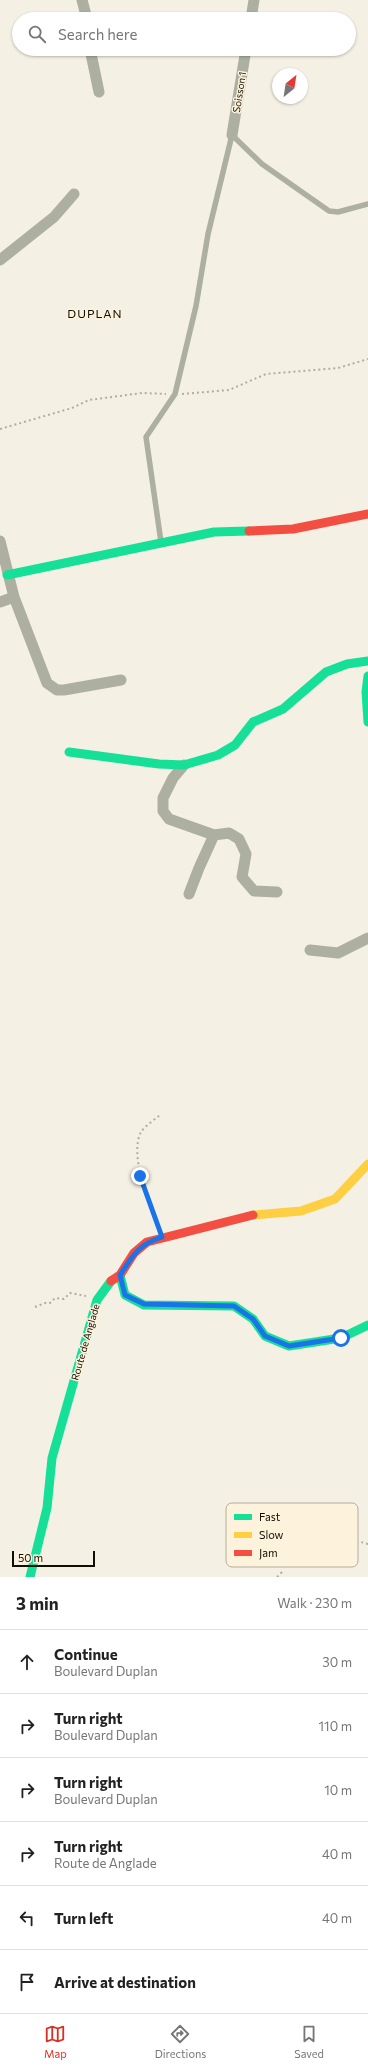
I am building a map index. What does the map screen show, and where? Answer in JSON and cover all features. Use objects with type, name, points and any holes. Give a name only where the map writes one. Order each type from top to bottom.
[{"type":"street","points":[[82,0],[85,12]]},
{"type":"street","points":[[252,12],[254,0]]},
{"type":"street","points":[[91,56],[99,92]]},
{"type":"street","name":"Soisson 1","points":[[232,135],[245,56]]},
{"type":"street","points":[[0,260],[54,217],[74,194]]},
{"type":"street","points":[[7,575],[214,532],[293,529],[368,514]]},
{"type":"street","points":[[0,541],[7,575],[14,597],[44,676],[52,686],[64,690],[121,680]]},
{"type":"street","points":[[0,602],[14,597]]},
{"type":"street","points":[[69,752],[159,764],[184,765],[218,755],[235,745],[253,722],[283,709],[326,672],[347,664],[368,661]]},
{"type":"street","points":[[368,676],[366,692],[368,722]]},
{"type":"street","points":[[184,765],[173,778],[163,798],[163,811],[169,819],[214,835],[229,833],[239,839],[246,854],[242,877],[254,891],[277,892]]},
{"type":"street","points":[[189,894],[214,835]]},
{"type":"street","points":[[310,950],[338,953],[368,938]]},
{"type":"street","name":"Route de Anglade","points":[[30,1577],[47,1508],[52,1458],[97,1300],[112,1280],[120,1275],[134,1253],[146,1242],[162,1237],[248,1215],[301,1211],[335,1199],[368,1164]]},
{"type":"street","points":[[120,1275],[125,1295],[144,1304],[234,1306],[253,1319],[265,1336],[289,1346],[341,1338],[368,1325]]},
{"type":"lane","points":[[232,135],[262,164],[329,211],[338,212],[368,204]]},
{"type":"lane","points":[[161,543],[146,437],[175,394],[196,306],[208,234],[232,135]]},
{"type":"path","points":[[0,429],[72,408],[89,400],[142,393],[175,394],[229,390],[266,374],[338,368],[368,360]]},
{"type":"path","points":[[160,1115],[141,1132],[137,1149],[140,1176],[162,1237]]},
{"type":"path","points":[[35,1307],[45,1303],[50,1304],[55,1298],[64,1299],[73,1292],[97,1300]]},
{"type":"path","points":[[358,1541],[368,1544]]},
{"type":"path","points":[[278,1577],[282,1572]]},
{"type":"traffic: fast","points":[[7,575],[214,532],[249,531]]},
{"type":"traffic: fast","points":[[69,752],[159,764],[184,765],[218,755],[235,745],[253,722],[283,709],[326,672],[347,664],[368,661]]},
{"type":"traffic: fast","points":[[368,676],[366,692],[368,722]]},
{"type":"traffic: fast","points":[[120,1275],[125,1295],[144,1305],[234,1306],[253,1319],[265,1336],[289,1346],[341,1338],[368,1325]]},
{"type":"traffic: fast","points":[[30,1577],[47,1508],[52,1458],[97,1300],[111,1281]]},
{"type":"traffic: slow","points":[[253,1215],[301,1211],[335,1199],[368,1164]]},
{"type":"traffic: jam","points":[[249,531],[293,529],[368,514]]},
{"type":"traffic: jam","points":[[111,1281],[120,1275],[134,1253],[147,1242],[253,1215]]},
{"type":"district","name":"DUPLAN","points":[[95,314]]},
{"type":"route","points":[[140,1176],[162,1237],[146,1242],[134,1253],[120,1275],[125,1295],[144,1304],[234,1306],[253,1319],[265,1336],[289,1346],[341,1338]]}]
